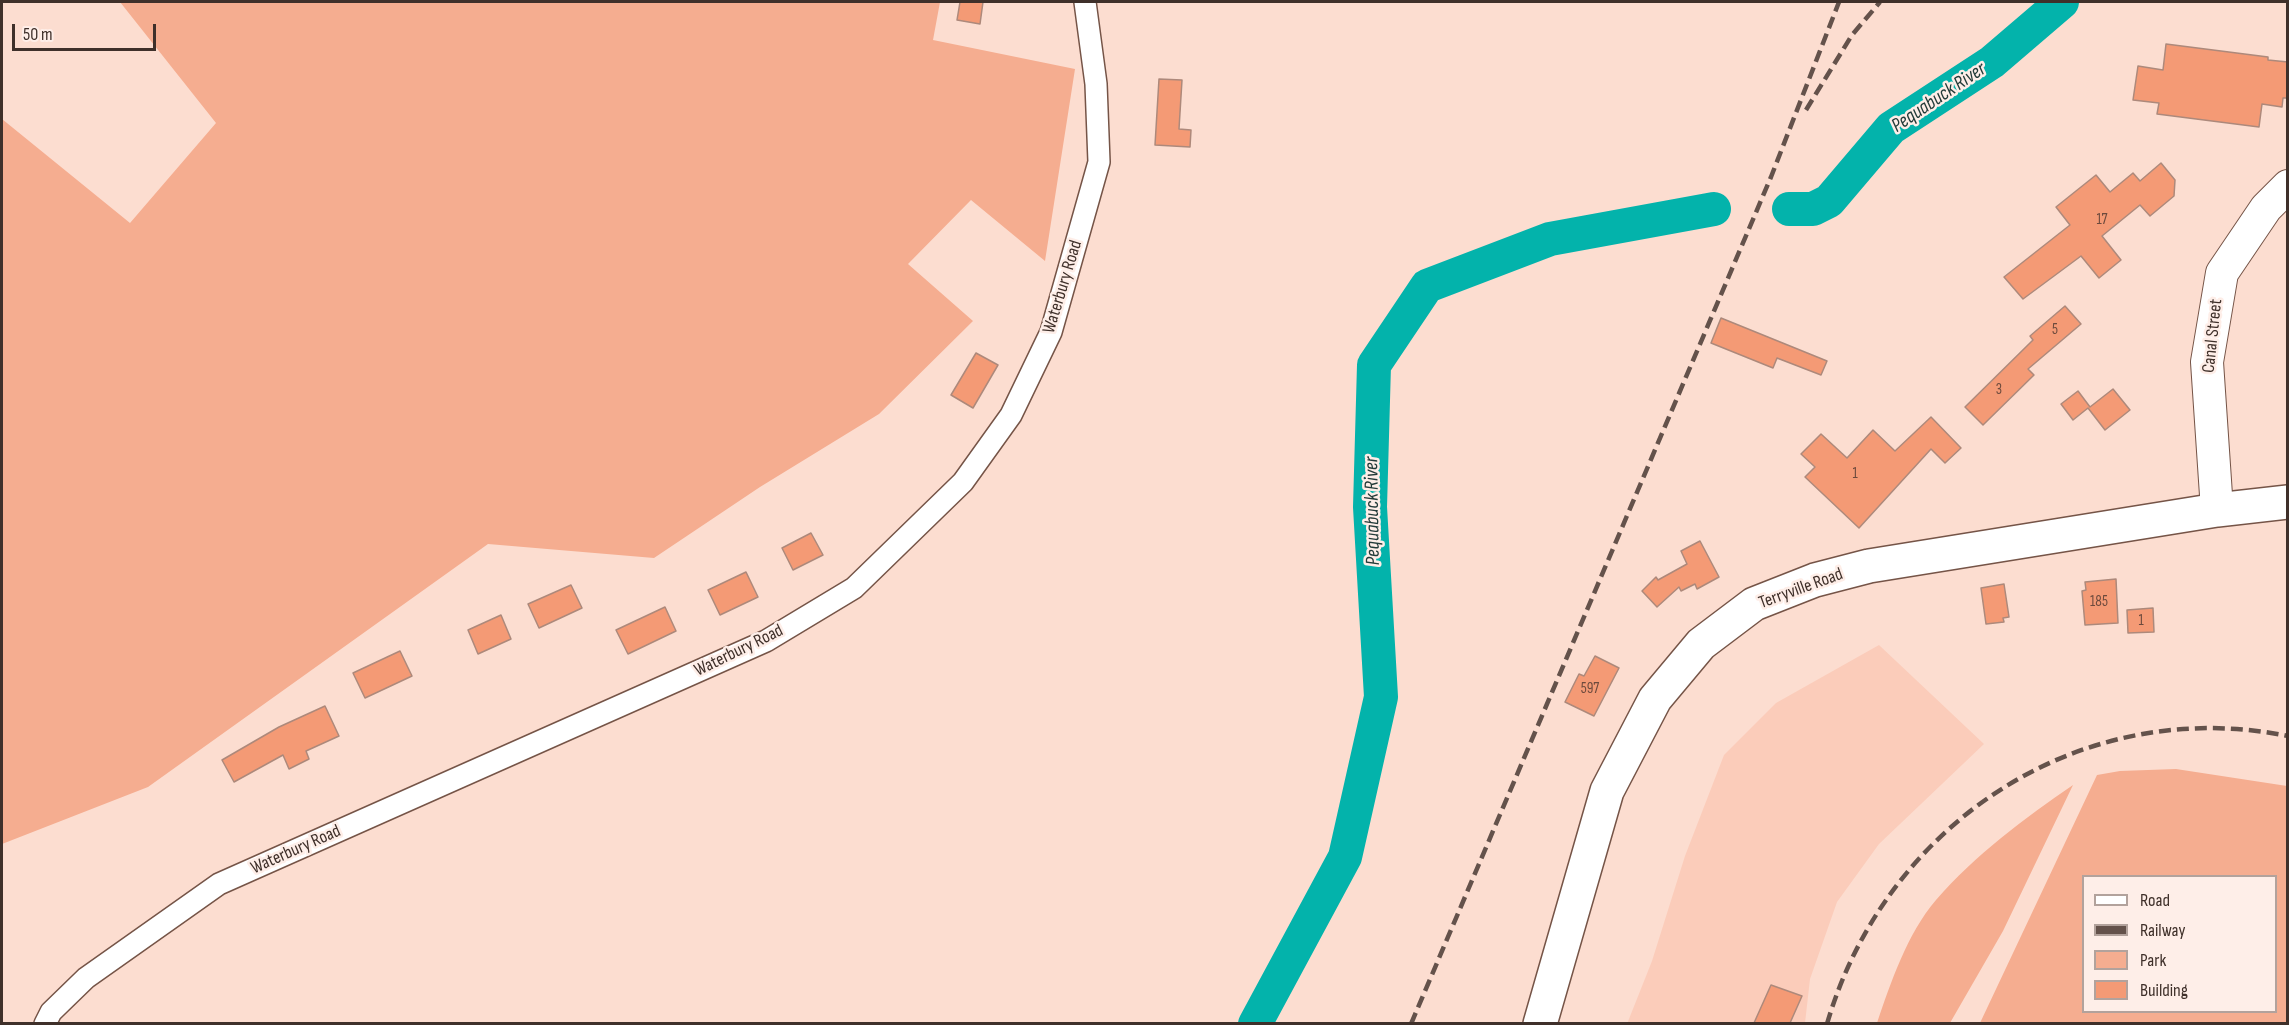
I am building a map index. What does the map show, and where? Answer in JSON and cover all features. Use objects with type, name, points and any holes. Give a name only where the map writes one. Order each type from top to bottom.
[{"type":"highway","name":"Terryville Road","points":[[1540,1023],[1607,791],[1655,699],[1701,644],[1754,604],[1826,577],[1869,566],[2217,510],[2288,502]]},
{"type":"main road","name":"Canal Street","points":[[2217,510],[2207,362],[2222,273],[2266,208],[2288,186]]},
{"type":"street","name":"Waterbury Road","points":[[45,1023],[51,1012],[86,978],[219,884],[766,641],[854,588],[963,482],[1011,415],[1051,332],[1099,162],[1096,84],[1085,2]]},
{"type":"shaded area","points":[[1879,645],[1984,744],[1879,844],[1837,902],[1810,979],[1805,1023],[1627,1024],[1652,961],[1685,856],[1724,755],[1776,703]]},
{"type":"green space","points":[[120,2],[940,2],[933,40],[1075,69],[1045,261],[971,200],[908,264],[973,321],[879,414],[760,487],[654,558],[488,544],[148,787],[2,844],[2,119],[130,223],[216,123]]},
{"type":"green space","points":[[2176,769],[2287,786],[2287,1023],[1980,1023],[2097,775],[2120,771]]},
{"type":"green space","points":[[2073,785],[2003,931],[1950,1023],[1877,1023],[1908,943],[1936,900],[1951,883],[2001,838]]},
{"type":"building","points":[[960,2],[983,2],[980,24],[957,20]]},
{"type":"building","points":[[2166,44],[2268,57],[2268,60],[2288,62],[2288,98],[2283,98],[2282,107],[2262,104],[2259,127],[2157,114],[2159,103],[2133,100],[2138,66],[2163,70]]},
{"type":"building","points":[[1159,79],[1182,80],[1179,129],[1191,130],[1190,147],[1155,145]]},
{"type":"building","points":[[2161,163],[2175,180],[2174,196],[2150,216],[2140,205],[2102,236],[2121,260],[2099,278],[2081,256],[2023,299],[2004,277],[2070,225],[2056,207],[2096,175],[2110,192],[2133,173],[2140,181]]},
{"type":"building","points":[[2065,306],[2081,324],[2028,369],[2034,375],[1983,425],[1965,407],[2033,340],[2030,336]]},
{"type":"building","points":[[1721,318],[1827,361],[1821,375],[1777,358],[1773,368],[1711,343]]},
{"type":"building","points":[[976,353],[998,365],[973,408],[951,395]]},
{"type":"building","points":[[2113,389],[2130,410],[2105,430],[2088,408],[2073,420],[2061,404],[2078,391],[2090,407]]},
{"type":"building","points":[[1931,417],[1961,448],[1945,463],[1931,449],[1859,528],[1805,477],[1815,467],[1801,454],[1821,434],[1847,458],[1873,430],[1895,451]]},
{"type":"building","points":[[811,533],[823,555],[793,570],[782,548]]},
{"type":"building","points":[[1700,541],[1719,577],[1697,589],[1695,584],[1681,591],[1679,587],[1657,607],[1642,591],[1656,577],[1658,580],[1687,564],[1681,551]]},
{"type":"building","points":[[746,572],[758,597],[720,615],[708,590]]},
{"type":"building","points":[[2116,579],[2118,623],[2085,625],[2082,591],[2086,590],[2085,582]]},
{"type":"building","points":[[2004,584],[2009,617],[2003,618],[2004,622],[1986,624],[1981,588]]},
{"type":"building","points":[[571,585],[582,608],[539,628],[528,604]]},
{"type":"building","points":[[665,607],[676,631],[628,654],[616,630]]},
{"type":"building","points":[[2153,608],[2154,632],[2128,633],[2127,610]]},
{"type":"building","points":[[501,615],[511,639],[478,654],[468,630]]},
{"type":"building","points":[[400,651],[412,676],[365,698],[353,673]]},
{"type":"building","points":[[1595,656],[1619,668],[1594,716],[1565,702],[1579,674],[1584,676]]},
{"type":"building","points":[[325,706],[339,736],[306,751],[309,759],[289,769],[283,755],[234,782],[222,760],[279,727]]},
{"type":"building","points":[[1771,985],[1802,996],[1790,1023],[1754,1023]]},
{"type":"waterway","name":"Pequabuck River","points":[[1789,209],[1813,209],[1829,201],[1891,128],[1992,62],[2062,2]]},
{"type":"waterway","name":"Pequabuck River","points":[[1255,1024],[1345,857],[1381,697],[1370,507],[1374,365],[1427,286],[1550,239],[1714,209]]},
{"type":"railway","points":[[1411,1024],[1771,177],[1839,2]]},
{"type":"railway","points":[[1806,110],[1852,35],[1880,2]]},
{"type":"railway","points":[[1827,1024],[1855,952],[1894,889],[1944,834],[2001,789],[2066,756],[2136,735],[2211,728],[2288,736]]}]
